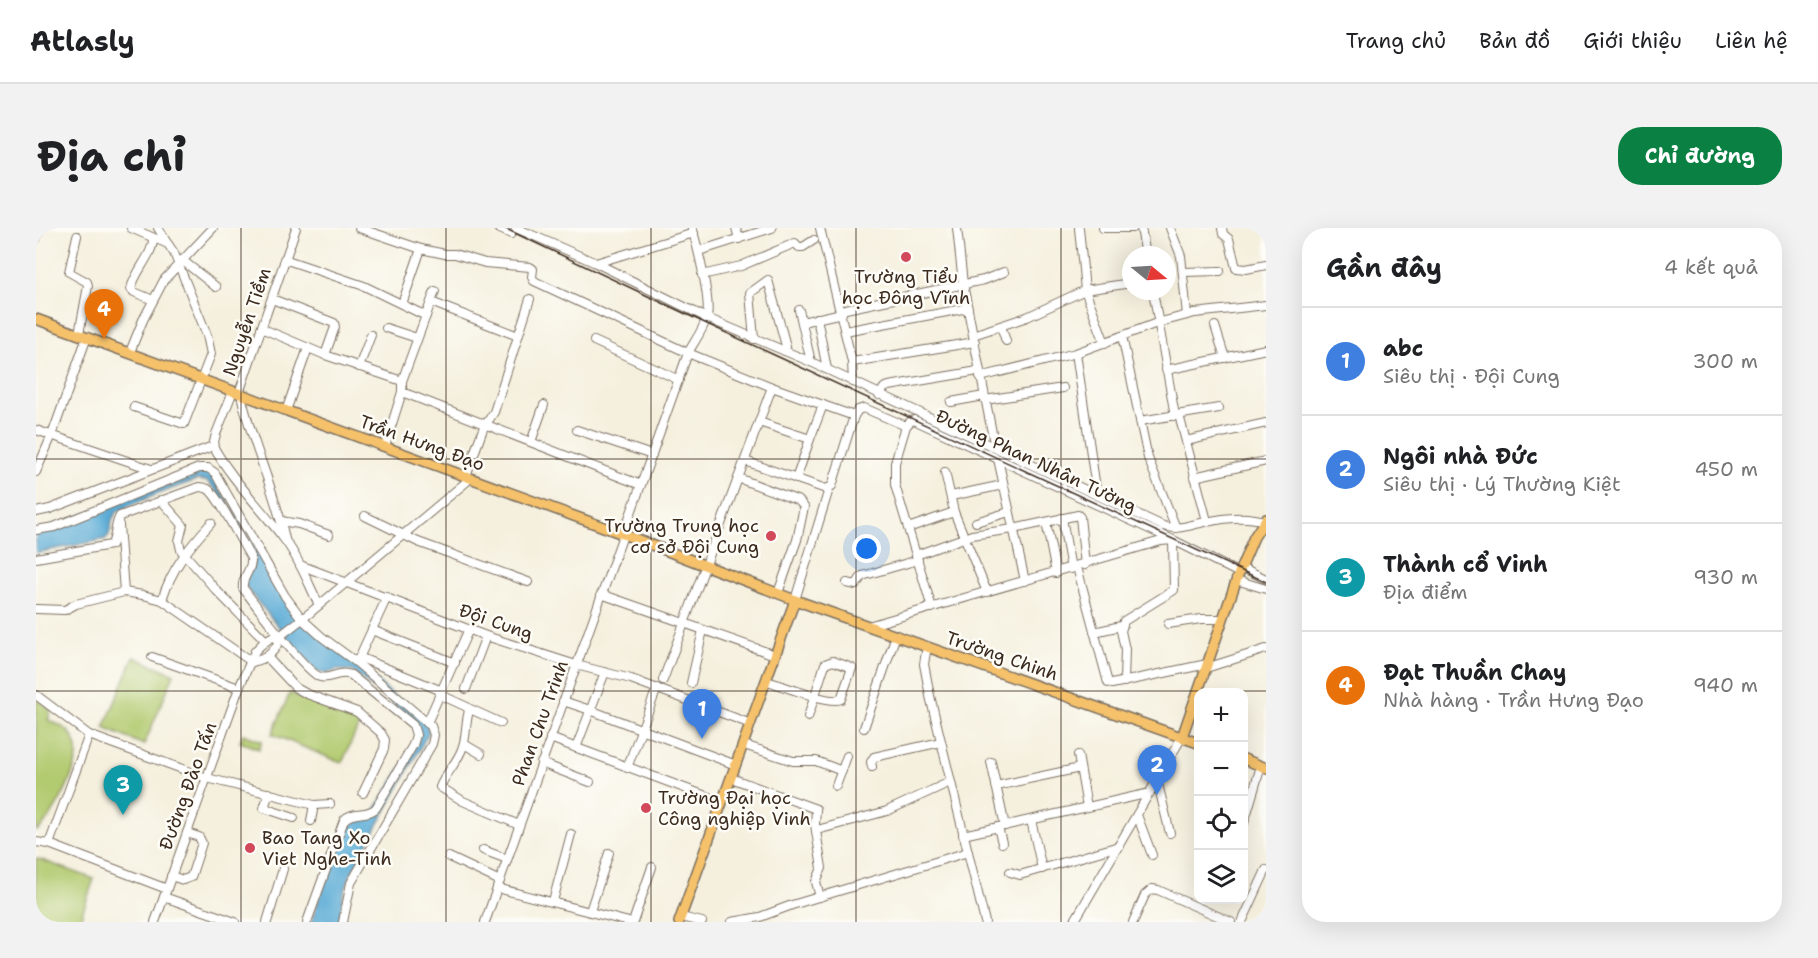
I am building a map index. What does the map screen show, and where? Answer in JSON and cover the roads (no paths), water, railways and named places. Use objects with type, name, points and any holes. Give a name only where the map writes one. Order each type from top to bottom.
[{"type":"main road","name":"Trần Hưng Đạo","points":[[36,319],[623,534],[795,600]]},
{"type":"main road","points":[[1182,737],[1239,573],[1254,537],[1265,520]]},
{"type":"main road","name":"Trường Chinh","points":[[795,600],[1195,742]]},
{"type":"main road","points":[[680,920],[795,600]]},
{"type":"main road","points":[[1248,761],[1264,767]]},
{"type":"street","points":[[36,239],[40,228]]},
{"type":"street","points":[[131,228],[168,244]]},
{"type":"street","points":[[158,228],[181,261],[216,286]]},
{"type":"street","points":[[130,352],[164,280],[213,228]]},
{"type":"street","name":"Nguyễn Tiềm","points":[[213,446],[221,419],[238,392],[296,228]]},
{"type":"street","points":[[359,228],[421,249],[402,304]]},
{"type":"street","points":[[498,228],[514,231],[596,263],[706,320],[827,369],[1163,526],[1176,528],[1207,521],[1252,517],[1265,520]]},
{"type":"street","points":[[736,228],[739,239]]},
{"type":"street","points":[[699,251],[772,228]]},
{"type":"street","points":[[820,228],[841,312],[854,382]]},
{"type":"street","points":[[957,228],[963,284],[995,448]]},
{"type":"street","points":[[1079,228],[1085,290],[1105,343]]},
{"type":"street","points":[[1103,228],[1133,228]]},
{"type":"street","points":[[1141,228],[1144,246]]},
{"type":"street","points":[[1170,228],[1181,256],[1187,315]]},
{"type":"street","points":[[1222,228],[1223,234],[1229,239],[1236,268],[1246,269],[1266,265]]},
{"type":"street","points":[[596,263],[693,231],[699,251],[708,313],[706,320]]},
{"type":"street","points":[[36,472],[52,435],[83,335],[88,285],[87,282],[69,272],[77,236]]},
{"type":"street","points":[[153,238],[153,246],[140,267],[131,289],[153,300]]},
{"type":"street","points":[[702,275],[741,266],[795,243],[803,247],[814,240]]},
{"type":"street","name":"Đường Phan Nhân Tường","points":[[421,249],[459,255],[485,263],[530,267],[533,270],[534,281],[688,353],[772,387],[854,416],[858,410],[864,408],[906,426],[914,420],[1239,573]]},
{"type":"street","points":[[284,260],[364,286],[426,316]]},
{"type":"street","points":[[134,407],[184,424],[211,357],[210,346],[181,261]]},
{"type":"street","points":[[1183,272],[1220,271]]},
{"type":"street","points":[[802,322],[984,280],[1004,272]]},
{"type":"street","points":[[754,339],[750,293],[768,280],[786,346],[785,351]]},
{"type":"street","points":[[852,362],[974,338],[1085,290],[1122,284]]},
{"type":"street","points":[[385,446],[402,392],[402,381],[435,291]]},
{"type":"street","points":[[272,299],[334,323],[335,327],[325,355]]},
{"type":"street","points":[[160,500],[183,525],[179,545],[216,590],[266,641],[281,635],[468,477],[483,429],[494,412],[530,299]]},
{"type":"street","points":[[1154,300],[1166,370],[1177,416],[1207,521]]},
{"type":"street","points":[[431,302],[518,336]]},
{"type":"street","points":[[879,395],[884,388],[889,386],[979,374],[1076,354],[1157,323],[1187,315],[1266,305]]},
{"type":"street","points":[[845,331],[968,308]]},
{"type":"street","points":[[799,310],[811,362]]},
{"type":"street","points":[[817,318],[827,369]]},
{"type":"street","name":"Phan Chu Trinh","points":[[485,922],[688,353],[706,320]]},
{"type":"street","points":[[1001,326],[1006,341]]},
{"type":"street","points":[[1215,326],[1225,358]]},
{"type":"street","points":[[261,328],[325,355],[402,381]]},
{"type":"street","points":[[386,328],[417,338]]},
{"type":"street","points":[[359,367],[370,335]]},
{"type":"street","points":[[1122,336],[1148,458],[1176,528]]},
{"type":"street","points":[[594,341],[679,380]]},
{"type":"street","points":[[286,411],[308,348]]},
{"type":"street","points":[[1166,370],[1266,349]]},
{"type":"street","points":[[1076,354],[1097,495]]},
{"type":"street","points":[[663,680],[772,387]]},
{"type":"street","points":[[951,402],[1063,388]]},
{"type":"street","points":[[238,392],[281,521],[285,540]]},
{"type":"street","points":[[402,392],[641,485]]},
{"type":"street","points":[[531,442],[544,405]]},
{"type":"street","points":[[796,479],[823,405]]},
{"type":"street","points":[[1140,421],[1219,408]]},
{"type":"street","points":[[795,600],[854,416]]},
{"type":"street","points":[[759,422],[810,439]]},
{"type":"street","points":[[1186,441],[1266,423]]},
{"type":"street","points":[[906,426],[894,471],[895,485],[932,608]]},
{"type":"street","points":[[36,430],[151,469]]},
{"type":"street","points":[[577,430],[651,455]]},
{"type":"street","points":[[36,512],[58,506],[213,446],[285,540],[319,605]]},
{"type":"street","points":[[998,459],[1025,581]]},
{"type":"street","points":[[745,461],[829,489]]},
{"type":"street","points":[[1194,477],[1266,461]]},
{"type":"street","points":[[36,530],[54,527],[199,468],[208,468],[215,473],[285,596],[301,619],[322,637],[358,660],[427,723],[434,732],[433,741],[351,883],[344,922]]},
{"type":"street","points":[[945,472],[954,512],[987,592]]},
{"type":"street","points":[[738,478],[799,501],[804,507],[797,540],[778,593]]},
{"type":"street","points":[[951,496],[1003,485]]},
{"type":"street","points":[[36,558],[111,545],[114,541],[118,518],[124,514],[201,487],[212,492],[251,558],[251,565],[243,580],[243,588],[315,674],[325,678],[342,673],[351,675],[410,722],[416,735],[411,749],[376,808],[371,813],[350,815],[344,820],[307,922]]},
{"type":"street","points":[[908,528],[954,512]]},
{"type":"street","points":[[976,522],[1010,512]]},
{"type":"street","points":[[847,583],[858,584],[862,576],[965,538],[1076,515],[1079,516],[1077,567]]},
{"type":"street","points":[[365,516],[469,562],[528,582]]},
{"type":"street","points":[[118,518],[124,592]]},
{"type":"street","points":[[1062,518],[1108,683],[1206,666],[1266,649]]},
{"type":"street","points":[[281,521],[299,524],[329,535]]},
{"type":"street","points":[[1046,522],[1056,573]]},
{"type":"street","points":[[162,600],[171,574],[211,523]]},
{"type":"street","points":[[868,626],[1173,540],[1174,591],[1124,621],[1121,626],[1125,649],[1124,682]]},
{"type":"street","name":"Đội Cung","points":[[300,565],[486,636],[657,688],[751,724]]},
{"type":"street","points":[[1239,573],[1266,579]]},
{"type":"street","points":[[1239,573],[1266,589]]},
{"type":"street","points":[[36,609],[65,610],[76,604],[124,592],[143,594],[162,600],[252,662],[267,657],[276,649],[281,635]]},
{"type":"street","points":[[602,594],[776,655]]},
{"type":"street","points":[[358,660],[387,597]]},
{"type":"street","points":[[1168,624],[1201,619],[1222,619]]},
{"type":"street","points":[[1094,632],[1121,626]]},
{"type":"street","points":[[427,723],[469,629]]},
{"type":"street","points":[[372,630],[455,663]]},
{"type":"street","points":[[691,683],[704,630]]},
{"type":"street","points":[[466,690],[486,636]]},
{"type":"street","points":[[864,728],[896,636]]},
{"type":"street","name":"Đường Đào Tấn","points":[[155,922],[239,688],[255,651],[266,641]]},
{"type":"street","points":[[927,646],[924,664],[963,835],[986,922]]},
{"type":"street","points":[[152,657],[239,688]]},
{"type":"street","points":[[267,657],[296,688],[357,712],[381,733],[385,740],[384,748],[363,793]]},
{"type":"street","points":[[358,660],[441,693],[501,723]]},
{"type":"street","points":[[767,681],[815,696],[834,702],[840,701],[852,668],[838,662],[828,661],[825,664],[815,696],[808,717]]},
{"type":"street","points":[[576,748],[605,672]]},
{"type":"street","points":[[627,768],[657,688]]},
{"type":"street","points":[[36,695],[89,735],[207,778],[314,805],[330,804]]},
{"type":"street","points":[[563,701],[736,765]]},
{"type":"street","points":[[468,708],[470,711],[466,722],[464,744],[440,787],[460,800],[519,825]]},
{"type":"street","points":[[49,844],[89,735]]},
{"type":"street","points":[[1074,922],[1182,737]]},
{"type":"street","points":[[550,738],[722,802]]},
{"type":"street","points":[[872,767],[870,762],[874,758],[941,742]]},
{"type":"street","points":[[464,744],[481,754]]},
{"type":"street","points":[[744,745],[793,761],[816,761],[842,771]]},
{"type":"street","points":[[1078,754],[1087,807]]},
{"type":"street","points":[[836,786],[847,756]]},
{"type":"street","points":[[991,762],[1002,826],[1002,843]]},
{"type":"street","points":[[541,763],[590,782]]},
{"type":"street","points":[[1248,812],[1264,767]]},
{"type":"street","points":[[996,786],[1080,768]]},
{"type":"street","points":[[731,778],[815,808],[815,825],[822,868],[816,882],[820,897]]},
{"type":"street","points":[[1157,780],[1170,833]]},
{"type":"street","points":[[817,830],[887,811],[951,782]]},
{"type":"street","points":[[269,793],[264,808],[294,818]]},
{"type":"street","points":[[963,835],[1150,793]]},
{"type":"street","points":[[311,821],[314,805]]},
{"type":"street","points":[[1137,815],[1152,855]]},
{"type":"street","points":[[1031,820],[1042,869]]},
{"type":"street","points":[[171,876],[183,880],[191,877],[202,843],[199,837],[187,833]]},
{"type":"street","points":[[553,901],[571,834]]},
{"type":"street","points":[[36,842],[49,844],[235,922]]},
{"type":"street","points":[[1010,872],[1020,875],[1119,846]]},
{"type":"street","points":[[483,850],[507,859]]},
{"type":"street","points":[[732,922],[764,916],[968,852]]},
{"type":"street","points":[[590,911],[609,853]]},
{"type":"street","points":[[450,857],[499,884],[629,922]]},
{"type":"street","points":[[633,922],[652,867]]},
{"type":"street","points":[[267,922],[283,869]]},
{"type":"street","points":[[1242,922],[1266,870]]},
{"type":"street","points":[[1258,888],[1266,891]]},
{"type":"street","points":[[1133,922],[1145,895],[1152,889],[1231,922]]},
{"type":"street","points":[[680,920],[702,922]]},
{"type":"water","points":[[200,471],[210,471],[293,612],[426,722],[429,732],[350,876],[343,896],[339,922],[311,922],[345,823],[355,816],[372,815],[418,741],[420,734],[415,722],[352,671],[337,670],[325,674],[316,671],[247,589],[245,584],[253,557],[215,489],[207,481],[196,480],[121,510],[112,519],[110,533],[106,539],[36,553],[36,532]]},
{"type":"railway","points":[[504,228],[1266,582]]},
{"type":"place","name":"Trường Tiểu học Đông Vĩnh","points":[[906,257]]},
{"type":"place","name":"Đạt Thuần Chay","points":[[104,339]]},
{"type":"place","name":"Trường Trung học cơ sở Đội Cung","points":[[771,536]]},
{"type":"place","name":"abc","points":[[702,739]]},
{"type":"place","name":"Ngôi nhà Đức","points":[[1157,795]]},
{"type":"place","name":"Trường Đại học Công nghiệp Vinh","points":[[646,808]]},
{"type":"place","name":"Thành cổ Vinh","points":[[123,815]]},
{"type":"place","name":"Bao Tang Xo Viet Nghe-Tinh","points":[[250,848]]}]
